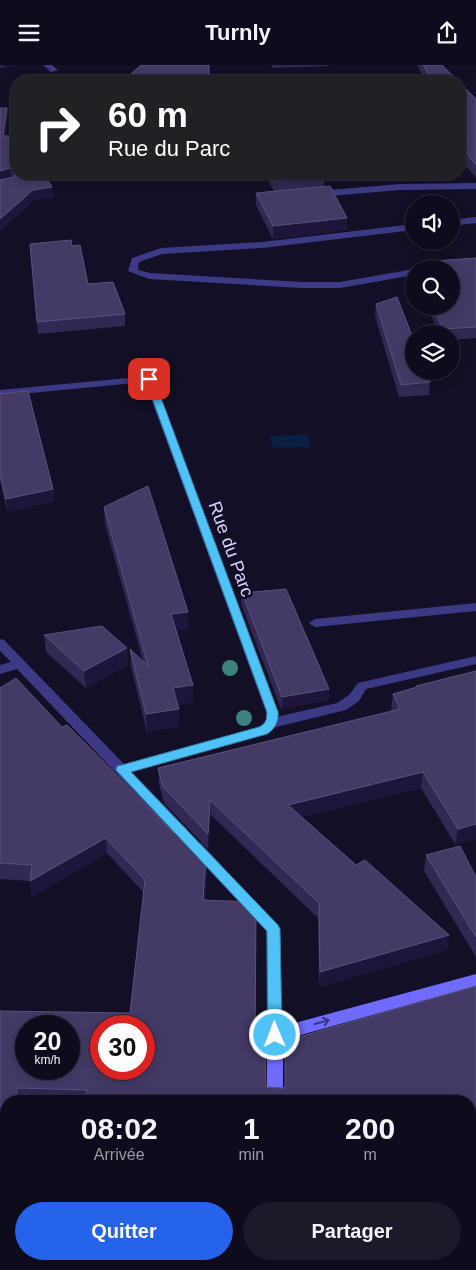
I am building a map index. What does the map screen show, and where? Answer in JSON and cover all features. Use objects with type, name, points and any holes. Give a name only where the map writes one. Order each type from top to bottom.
[{"type":"street","points":[[304,195],[400,187],[476,186]]},
{"type":"street","points":[[460,222],[476,220]]},
{"type":"street","points":[[405,228],[262,245],[161,251],[135,260],[133,271],[149,276],[302,285],[340,285],[405,274]]},
{"type":"street","name":"Rue du Parc","points":[[0,393],[149,379],[272,712],[272,723]]},
{"type":"street","points":[[315,623],[476,607]]},
{"type":"street","points":[[0,643],[273,929],[275,1095]]},
{"type":"street","points":[[122,770],[263,731],[272,723],[341,707],[354,698],[362,686],[476,660]]},
{"type":"street","points":[[0,670],[20,663]]},
{"type":"street","points":[[275,1035],[476,980]]},
{"type":"water","points":[[308,434],[310,447],[272,448],[270,436]]},
{"type":"building","points":[[141,65],[209,65],[209,75],[130,75]]},
{"type":"building","points":[[423,65],[442,65],[452,75],[429,75]]},
{"type":"building","points":[[466,89],[476,99],[476,165],[466,152]]},
{"type":"building","points":[[0,108],[7,108],[3,136],[10,136],[10,168],[0,171]]},
{"type":"building","points":[[10,178],[10,180],[48,180],[52,187],[33,190],[0,219],[0,180]]},
{"type":"building","points":[[330,186],[347,218],[273,226],[256,193]]},
{"type":"building","points":[[71,240],[72,246],[80,245],[88,284],[113,282],[125,314],[37,322],[30,244]]},
{"type":"building","points":[[476,258],[476,327],[460,328],[460,325],[441,325],[437,315],[460,315],[460,260],[448,260]]},
{"type":"building","points":[[397,297],[408,325],[405,325],[405,380],[429,380],[430,382],[401,385],[376,304]]},
{"type":"building","points":[[28,391],[53,489],[6,499],[0,475],[0,394]]},
{"type":"building","points":[[148,486],[188,612],[171,614],[193,685],[173,688],[179,709],[146,714],[130,649],[148,666],[104,507]]},
{"type":"building","points":[[286,589],[329,689],[282,697],[242,593]]},
{"type":"building","points":[[102,626],[127,648],[84,671],[44,635]]},
{"type":"building","points":[[476,671],[476,824],[458,829],[423,772],[288,805],[356,865],[365,860],[449,935],[320,972],[319,903],[210,800],[208,834],[163,787],[158,768],[400,709],[393,694],[416,686]]},
{"type":"building","points":[[16,678],[62,727],[67,725],[174,833],[171,818],[206,856],[203,900],[251,902],[256,908],[255,1049],[265,1046],[266,1087],[284,1088],[285,1086],[285,1041],[476,986],[476,1095],[87,1095],[87,1090],[18,1088],[17,1095],[0,1095],[0,1011],[130,1013],[145,880],[106,838],[30,881],[32,865],[0,863],[0,688]]},
{"type":"building","points":[[460,846],[476,877],[476,937],[426,855]]},
{"type":"route","points":[[149,379],[273,718],[269,728],[263,731],[122,770],[273,929],[275,1035]]}]
